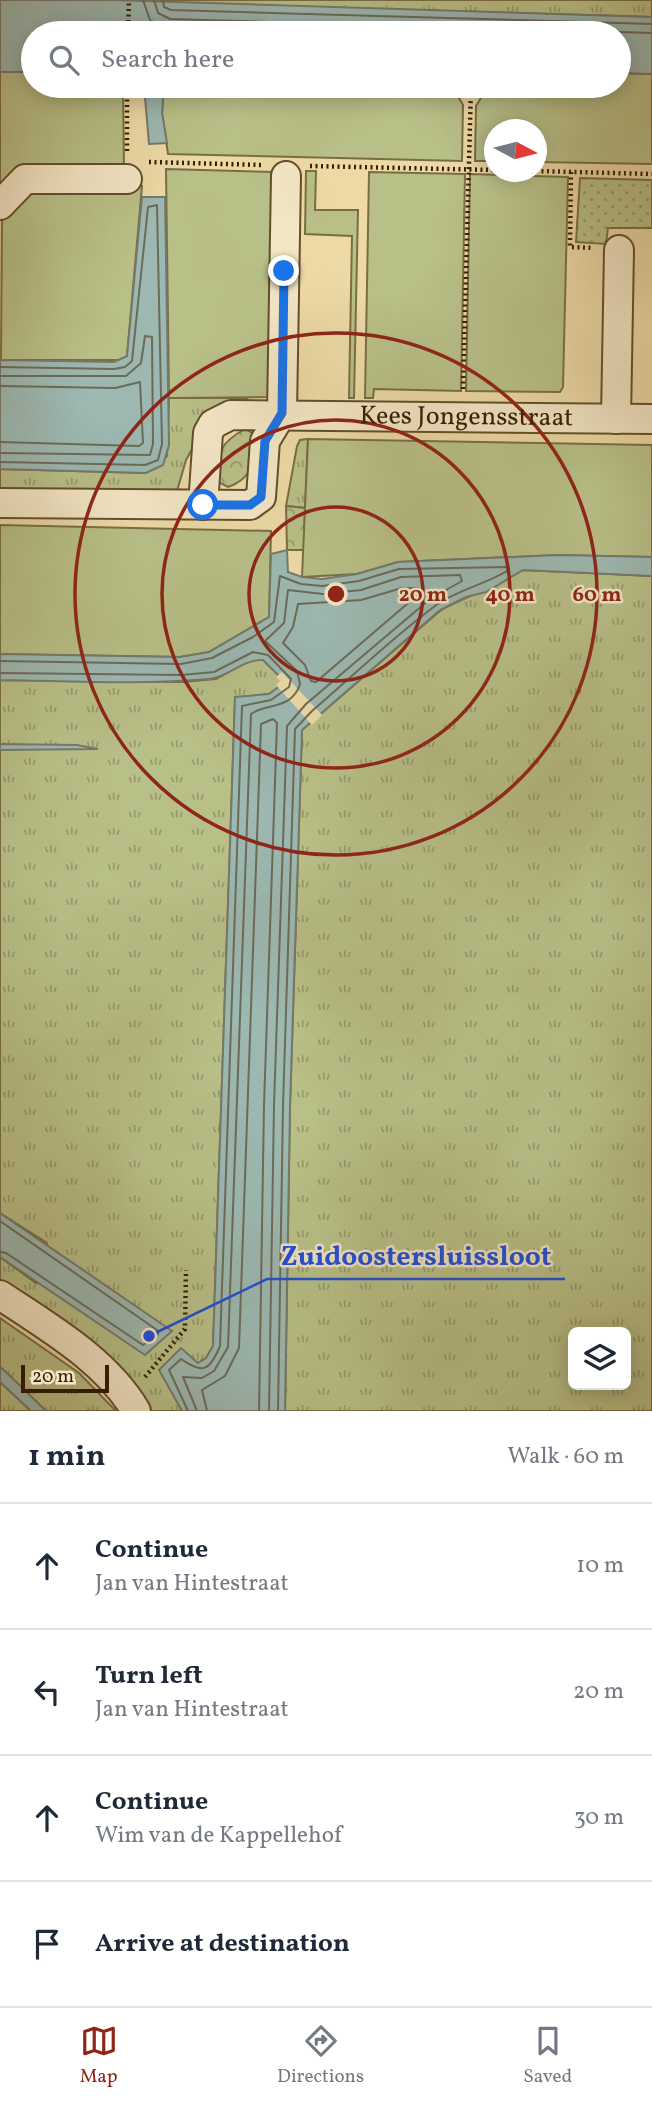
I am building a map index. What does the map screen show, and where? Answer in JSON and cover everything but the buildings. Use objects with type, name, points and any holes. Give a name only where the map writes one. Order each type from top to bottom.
[{"type":"street","points":[[0,503],[250,505],[257,502],[261,497],[265,441],[282,413],[286,176]]},
{"type":"street","points":[[0,205],[25,178],[127,180]]},
{"type":"street","points":[[616,419],[619,250]]},
{"type":"street","name":"Kees Jongensstraat","points":[[203,505],[206,442],[213,424],[231,415],[282,413],[652,419]]},
{"type":"street","points":[[0,1295],[63,1338],[104,1371],[132,1404]]},
{"type":"path","points":[[128,21],[129,0]]},
{"type":"path","points":[[127,98],[127,180]]},
{"type":"path","points":[[463,416],[471,98]]},
{"type":"path","points":[[468,170],[484,170]]},
{"type":"path","points":[[547,171],[652,174]]},
{"type":"path","points":[[571,172],[569,247],[619,250]]},
{"type":"path","points":[[132,1404],[185,1329],[186,1270]]},
{"type":"green space","points":[[652,0],[652,17],[134,2]]},
{"type":"green space","points":[[0,72],[21,72],[21,98],[123,98],[124,172],[0,188]]},
{"type":"green space","points":[[631,73],[652,74],[652,164],[547,162],[547,119],[484,119],[484,161],[475,161],[476,106],[481,98],[631,98]]},
{"type":"green space","points":[[163,98],[459,98],[463,105],[462,161],[168,154],[162,113]]},
{"type":"green space","points":[[166,169],[275,172],[269,397],[169,398]]},
{"type":"green space","points":[[306,171],[316,171],[315,210],[358,210],[354,398],[349,398],[352,236],[305,234]]},
{"type":"green space","points":[[369,172],[465,174],[461,391],[374,389],[373,398],[365,398]]},
{"type":"green space","points":[[470,174],[484,174],[484,182],[547,182],[547,176],[568,177],[563,387],[560,392],[466,391]]},
{"type":"green space","points":[[580,178],[652,180],[652,228],[608,228],[606,244],[576,242]]},
{"type":"green space","points":[[32,186],[142,186],[127,356],[123,360],[1,360],[2,217]]},
{"type":"green space","points":[[169,398],[248,398],[211,415],[186,460],[177,491],[0,491],[0,469],[146,473],[167,456]]},
{"type":"green space","points":[[245,429],[254,434],[251,467],[243,479],[228,487],[216,481],[219,456],[225,444]]},
{"type":"green space","points":[[308,439],[305,508],[286,506],[297,446],[300,440]]},
{"type":"green space","points":[[308,439],[652,445],[652,557],[558,555],[398,562],[357,574],[302,577]]},
{"type":"green space","points":[[286,506],[305,508],[304,550],[287,550]]},
{"type":"green space","points":[[0,525],[271,531],[269,617],[209,652],[180,657],[0,654]]},
{"type":"green space","points":[[523,570],[652,576],[652,1411],[285,1411],[290,1106],[302,730],[441,610]]},
{"type":"green space","points":[[252,659],[263,660],[286,682],[269,694],[235,698],[213,1346],[206,1358],[198,1363],[178,1404],[182,1411],[146,1411],[115,1362],[0,1282],[0,1257],[36,1283],[47,1243],[0,1213],[0,680],[182,682],[216,679]]},
{"type":"green space","points":[[0,1318],[79,1373],[116,1411],[46,1411],[0,1367]]},
{"type":"green space","points":[[0,1382],[31,1411],[0,1411]]},
{"type":"water","points":[[0,0],[113,0],[652,17],[652,74],[631,73],[631,21],[21,21],[21,72],[0,72]]},
{"type":"water","points":[[145,98],[163,98],[162,113],[167,143],[149,144]]},
{"type":"water","points":[[142,197],[165,197],[169,445],[163,465],[146,473],[0,469],[0,360],[114,362],[127,356]]},
{"type":"water","points":[[287,550],[288,572],[322,579],[357,574],[398,562],[558,555],[652,557],[652,576],[523,570],[486,592],[466,597],[440,610],[302,730],[290,1106],[285,1411],[182,1411],[159,1370],[181,1348],[198,1363],[206,1358],[213,1346],[235,697],[269,694],[285,682],[263,660],[249,662],[216,678],[183,681],[0,680],[0,654],[180,657],[209,652],[269,617],[271,554]]},
{"type":"water","points":[[0,744],[77,745],[98,749],[0,750]]},
{"type":"water","points":[[0,1213],[172,1331],[145,1355],[0,1257]]},
{"type":"water","points":[[0,1367],[46,1411],[31,1411],[0,1382]]},
{"type":"pier","points":[[282,672],[322,715],[312,725],[276,685],[280,681],[276,677]]},
{"type":"place","name":"Zuidoostersluissloot","points":[[149,1336]]},
{"type":"route","points":[[203,505],[250,505],[261,497],[265,441],[282,413],[284,271]]}]
